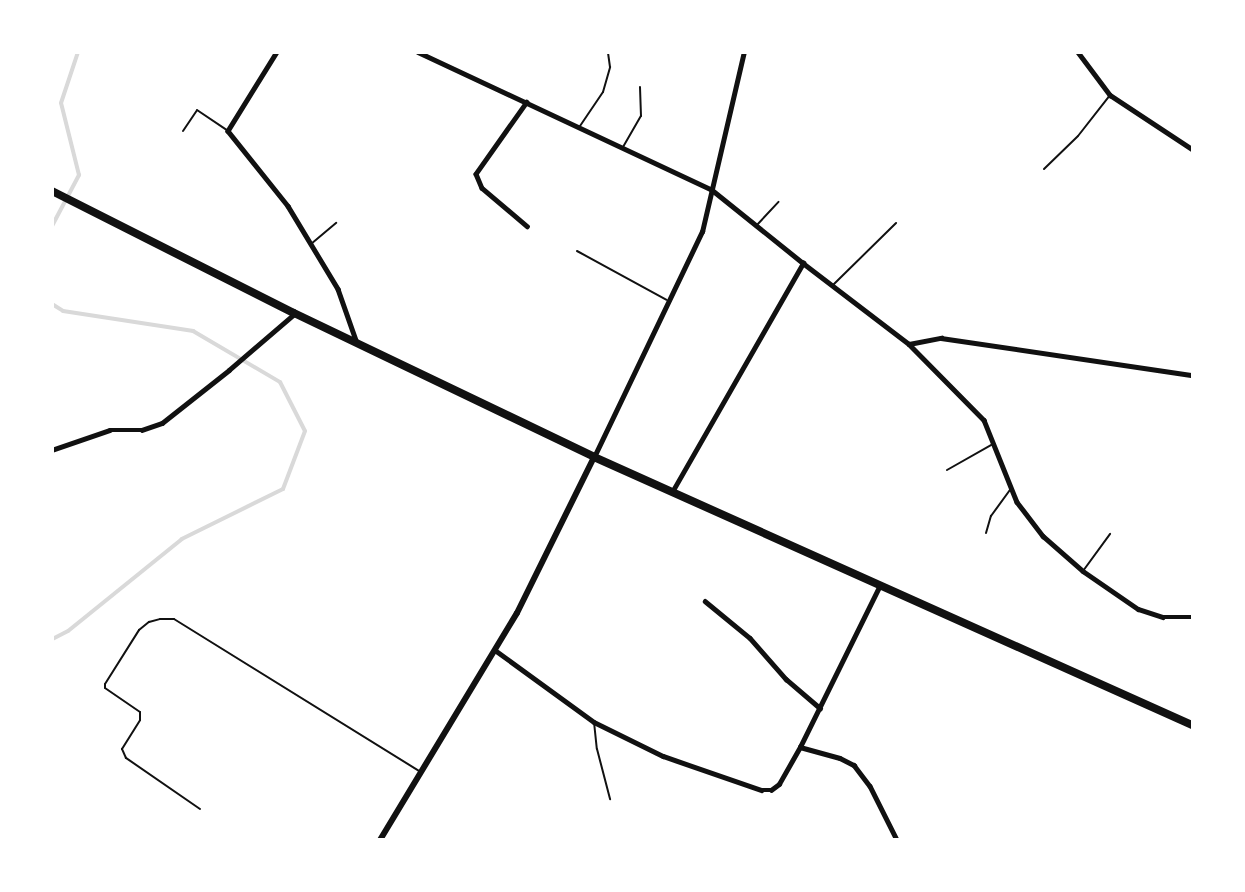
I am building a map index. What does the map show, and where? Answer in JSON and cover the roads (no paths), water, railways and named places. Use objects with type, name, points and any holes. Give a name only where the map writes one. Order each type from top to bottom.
[{"type":"highway","points":[[52,190],[358,345],[594,457],[1192,725]]},
{"type":"street","points":[[277,52],[228,131],[288,206],[338,289],[358,345]]},
{"type":"street","points":[[418,52],[711,189],[909,344],[984,420],[1017,502],[1043,536],[1083,571],[1138,609],[1163,617],[1192,617]]},
{"type":"street","points":[[380,840],[517,613],[702,232],[744,52]]},
{"type":"street","points":[[1078,52],[1110,95],[1192,149]]},
{"type":"street","points":[[526,102],[476,174],[482,188],[527,226]]},
{"type":"street","points":[[672,492],[803,263]]},
{"type":"street","points":[[52,450],[110,430],[142,430],[162,423],[230,370],[294,313]]},
{"type":"street","points":[[909,344],[941,338],[1192,375]]},
{"type":"street","points":[[495,650],[594,722],[663,756],[761,790],[771,790],[779,784],[800,747],[880,585]]},
{"type":"street","points":[[705,601],[750,638],[786,679],[820,708]]},
{"type":"street","points":[[800,747],[840,758],[854,765],[870,786],[897,840]]},
{"type":"lane","points":[[580,126],[603,92],[610,67],[608,52]]},
{"type":"lane","points":[[623,147],[641,116],[640,87]]},
{"type":"lane","points":[[1044,169],[1078,136],[1110,95]]},
{"type":"lane","points":[[183,131],[197,110],[228,131]]},
{"type":"lane","points":[[756,226],[778,201]]},
{"type":"lane","points":[[834,285],[896,223]]},
{"type":"lane","points":[[311,244],[336,224]]},
{"type":"lane","points":[[577,251],[670,301]]},
{"type":"lane","points":[[947,470],[993,444]]},
{"type":"lane","points":[[986,533],[990,516],[1011,488]]},
{"type":"lane","points":[[1083,571],[1110,534]]},
{"type":"lane","points":[[200,809],[126,758],[122,749],[140,720],[140,712],[105,688],[105,684],[140,630],[149,622],[160,619],[174,619],[421,772]]},
{"type":"lane","points":[[594,722],[597,749],[610,799]]},
{"type":"waterway","points":[[52,226],[79,175],[61,103],[78,52]]},
{"type":"waterway","points":[[52,304],[63,311],[193,331],[280,382],[305,431],[283,489],[182,539],[68,631],[52,639]]}]
